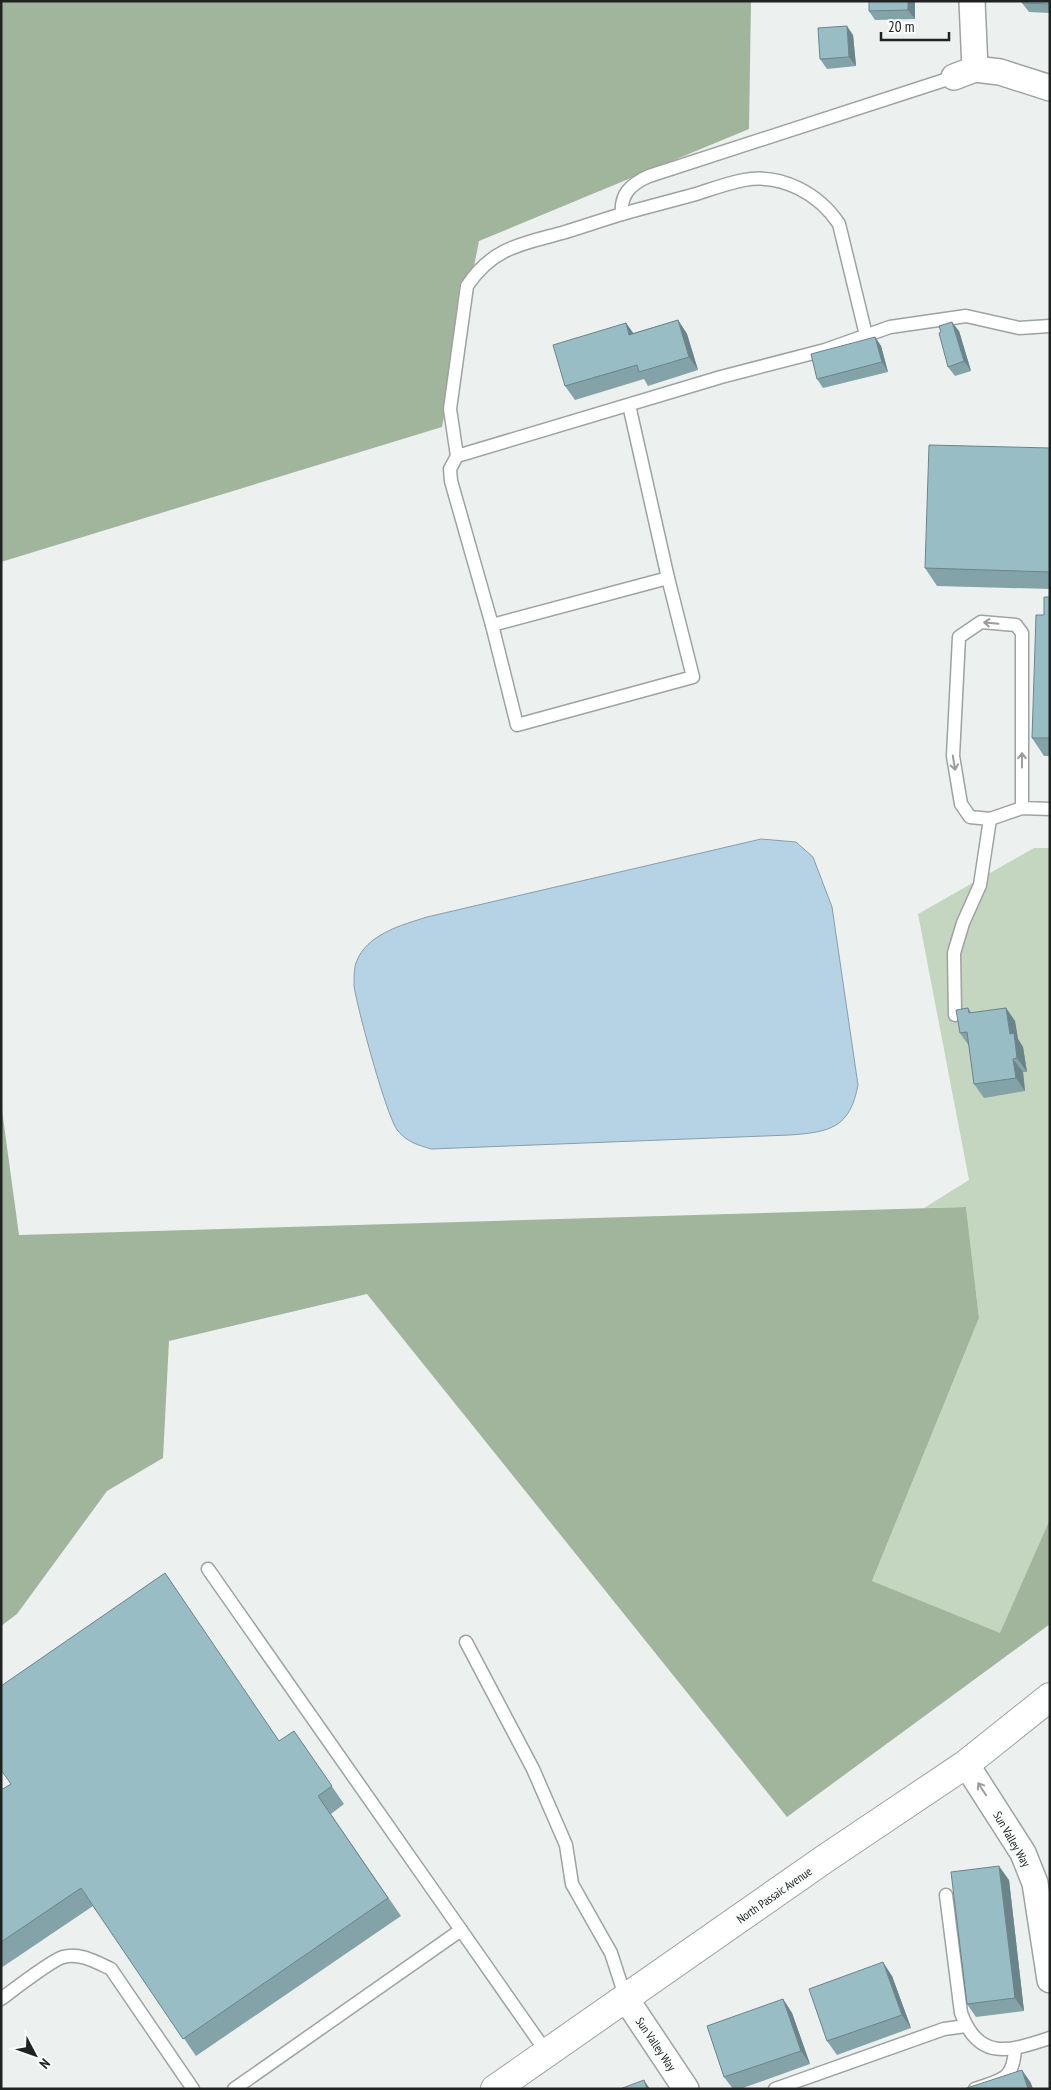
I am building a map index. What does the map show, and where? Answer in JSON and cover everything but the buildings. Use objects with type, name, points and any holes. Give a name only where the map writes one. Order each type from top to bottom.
[{"type":"main road","name":"North Passaic Avenue","points":[[505,2086],[547,2053],[826,1858],[966,1764],[1050,1697]]},
{"type":"street","points":[[972,1],[964,73],[1000,72],[1050,88]]},
{"type":"street","name":"Sun Valley Way","points":[[966,1764],[1023,1853],[1043,1880],[1050,1980]]},
{"type":"street","name":"Sun Valley Way","points":[[626,1999],[686,2089]]},
{"type":"lane","points":[[622,214],[624,196],[629,187],[649,176],[964,73]]},
{"type":"lane","points":[[629,405],[668,578],[693,677],[516,725],[492,625],[451,482],[450,469],[457,456],[450,409],[452,385],[467,286],[478,270],[491,258],[513,246],[745,180],[769,179],[791,184],[811,195],[829,209],[839,224],[866,335]]},
{"type":"lane","points":[[457,456],[769,363],[825,350],[890,327],[966,316],[1019,328],[1050,326]]},
{"type":"lane","points":[[492,625],[668,578]]},
{"type":"lane","points":[[1022,808],[1022,633],[1016,625],[981,622],[959,637],[953,756],[961,804],[970,817],[990,819],[1022,808],[1050,809]]},
{"type":"lane","points":[[955,1015],[954,953],[980,885],[990,819]]},
{"type":"lane","points":[[208,1569],[547,2053]]},
{"type":"lane","points":[[466,1642],[533,1769],[566,1845],[572,1884],[611,1952],[626,1999]]},
{"type":"lane","points":[[946,1895],[962,2012],[966,2026],[981,2044],[995,2050],[1015,2049],[1050,2038]]},
{"type":"lane","points":[[234,2089],[461,1930]]},
{"type":"lane","points":[[1,1999],[61,1957],[76,1956],[95,1961],[111,1969],[193,2089]]},
{"type":"lane","points":[[775,2089],[944,2029],[966,2026]]},
{"type":"lane","points":[[975,2089],[1004,2078],[1014,2068],[1015,2049]]},
{"type":"green space","points":[[1,1],[751,1],[749,129],[479,241],[442,427],[1,562]]},
{"type":"green space","points":[[1034,848],[1050,848],[1050,1519],[1000,1634],[872,1581],[979,1318],[966,1207],[924,1208],[969,1180],[918,914]]},
{"type":"green space","points":[[1,1103],[19,1235],[966,1207],[979,1318],[872,1581],[1000,1633],[1050,1519],[1050,1624],[787,1817],[367,1294],[169,1341],[163,1458],[107,1491],[17,1614],[1,1626]]},
{"type":"water","points":[[761,839],[796,842],[813,857],[832,907],[858,1085],[850,1111],[844,1119],[827,1129],[790,1135],[431,1149],[401,1135],[393,1122],[380,1085],[366,1038],[354,986],[356,963],[361,953],[376,938],[396,927],[427,917]]}]
